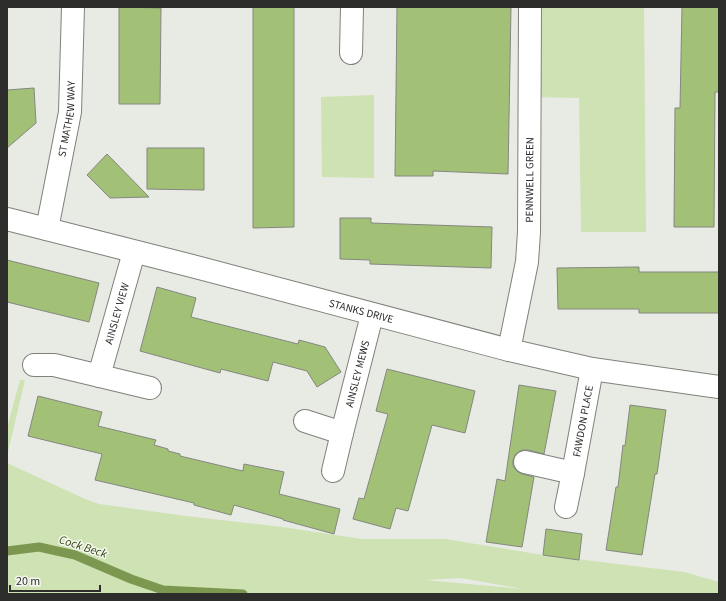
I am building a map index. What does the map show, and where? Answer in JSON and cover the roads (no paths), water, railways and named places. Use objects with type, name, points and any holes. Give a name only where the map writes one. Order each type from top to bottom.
[{"type":"street","name":"ST MATHEW WAY","points":[[47,229],[70,112],[73,7]]},
{"type":"street","points":[[351,53],[352,7]]},
{"type":"street","name":"PENNWELL GREEN","points":[[509,350],[527,262],[529,232],[530,7]]},
{"type":"street","name":"STANKS DRIVE","points":[[7,219],[509,350],[592,369],[719,387]]},
{"type":"street","name":"AINSLEY VIEW","points":[[99,376],[134,252]]},
{"type":"street","name":"AINSLEY MEWS","points":[[333,471],[372,315]]},
{"type":"street","points":[[34,365],[54,365],[150,388]]},
{"type":"street","name":"FAWDON PLACE","points":[[566,507],[592,369]]},
{"type":"street","points":[[305,422],[342,433]]},
{"type":"street","name":"FAWDON PLACE","points":[[525,462],[573,473]]},
{"type":"waterway","name":"Cock Beck","points":[[7,551],[39,547],[75,555],[131,579],[163,590],[243,594]]}]
